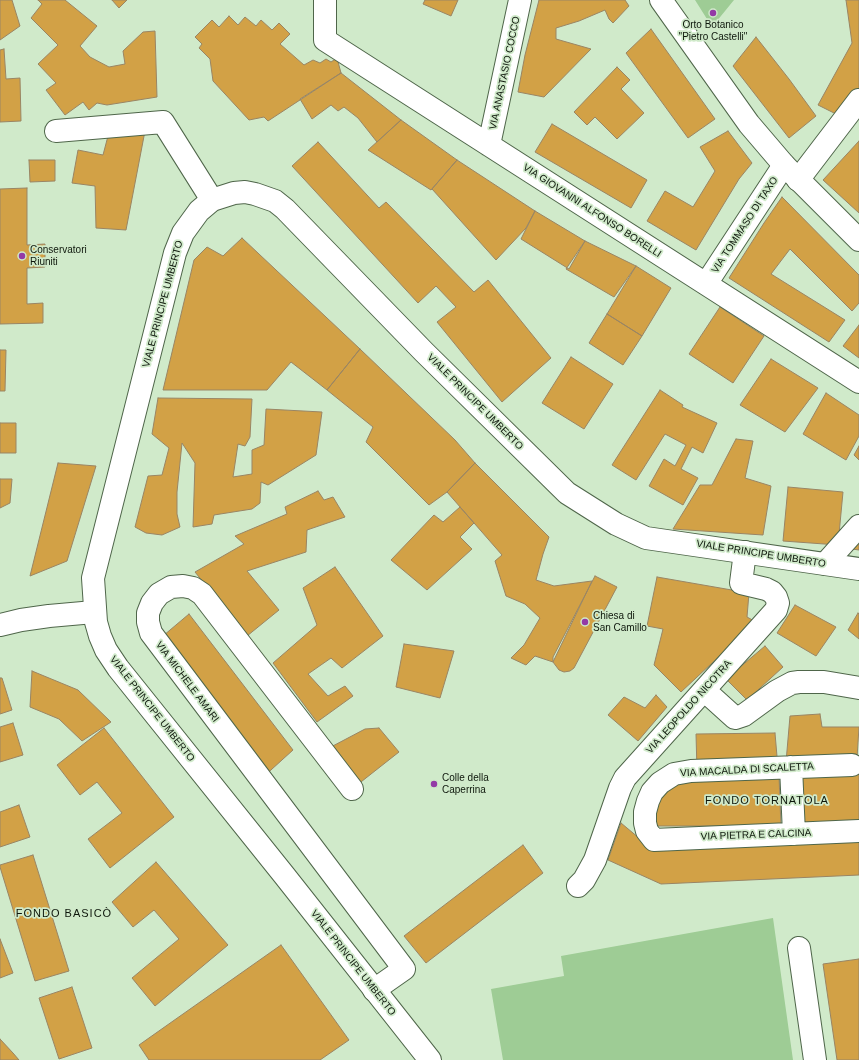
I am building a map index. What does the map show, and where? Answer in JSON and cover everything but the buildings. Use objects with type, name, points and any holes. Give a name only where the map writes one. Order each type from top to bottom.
[{"type":"street","name":"VIA GIOVANNI ALFONSO BORELLI","points":[[325,0],[325,40],[859,382]]},
{"type":"street","name":"VIA ANASTASIO COCCO","points":[[490,145],[520,0]]},
{"type":"street","points":[[661,0],[749,124],[791,173],[859,240]]},
{"type":"street","name":"VIA TOMMASO DI TAXO","points":[[706,284],[791,173],[859,100]]},
{"type":"street","points":[[56,131],[163,122],[212,200]]},
{"type":"street","name":"VIALE PRINCIPE UMBERTO","points":[[426,1056],[284,875],[118,668],[106,650],[100,636],[94,612],[93,578],[175,253],[183,233],[199,211],[212,200],[225,195],[245,192],[266,197],[275,201],[285,209],[424,352],[567,493],[616,524],[646,538],[859,569]]},
{"type":"street","points":[[825,564],[859,526]]},
{"type":"street","name":"VIA LEOPOLDO NICOTRA","points":[[578,886],[584,880],[594,860],[620,788],[632,769],[776,610],[778,603],[772,592],[766,589],[741,583],[744,552]]},
{"type":"street","name":"VIA MICHELE AMARI","points":[[352,790],[202,594],[193,588],[182,586],[172,587],[159,594],[152,602],[148,613],[148,622],[151,633],[404,968],[374,990]]},
{"type":"street","points":[[0,625],[49,616],[94,612]]},
{"type":"street","points":[[704,690],[735,718],[744,715],[781,689],[799,682],[824,682],[859,688]]},
{"type":"street","name":"VIA MACALDA DI SCALETTA","points":[[654,840],[647,831],[645,823],[648,801],[652,792],[660,783],[674,774],[691,771],[852,765]]},
{"type":"street","points":[[791,767],[794,834]]},
{"type":"street","points":[[615,802],[646,812]]},
{"type":"street","name":"VIA PIETRA E CALCINA","points":[[654,840],[859,831]]},
{"type":"street","points":[[799,948],[815,1060]]},
{"type":"green space","name":"Orto Botanico \"Pietro Castelli\"","points":[[695,0],[734,0],[712,27]]},
{"type":"green space","points":[[773,918],[793,1060],[503,1060],[491,989],[564,976],[561,956]]},
{"type":"place","name":"Orto Botanico \"Pietro Castelli\"","points":[[713,13]]},
{"type":"place","name":"Conservatori Riuniti","points":[[22,256]]},
{"type":"place","name":"Chiesa di San Camillo","points":[[585,622]]},
{"type":"place","name":"Colle della Caperrina","points":[[434,784]]},
{"type":"district","name":"FONDO TORNATOLA","points":[[767,801]]},
{"type":"district","name":"FONDO BASICÒ","points":[[64,914]]}]
